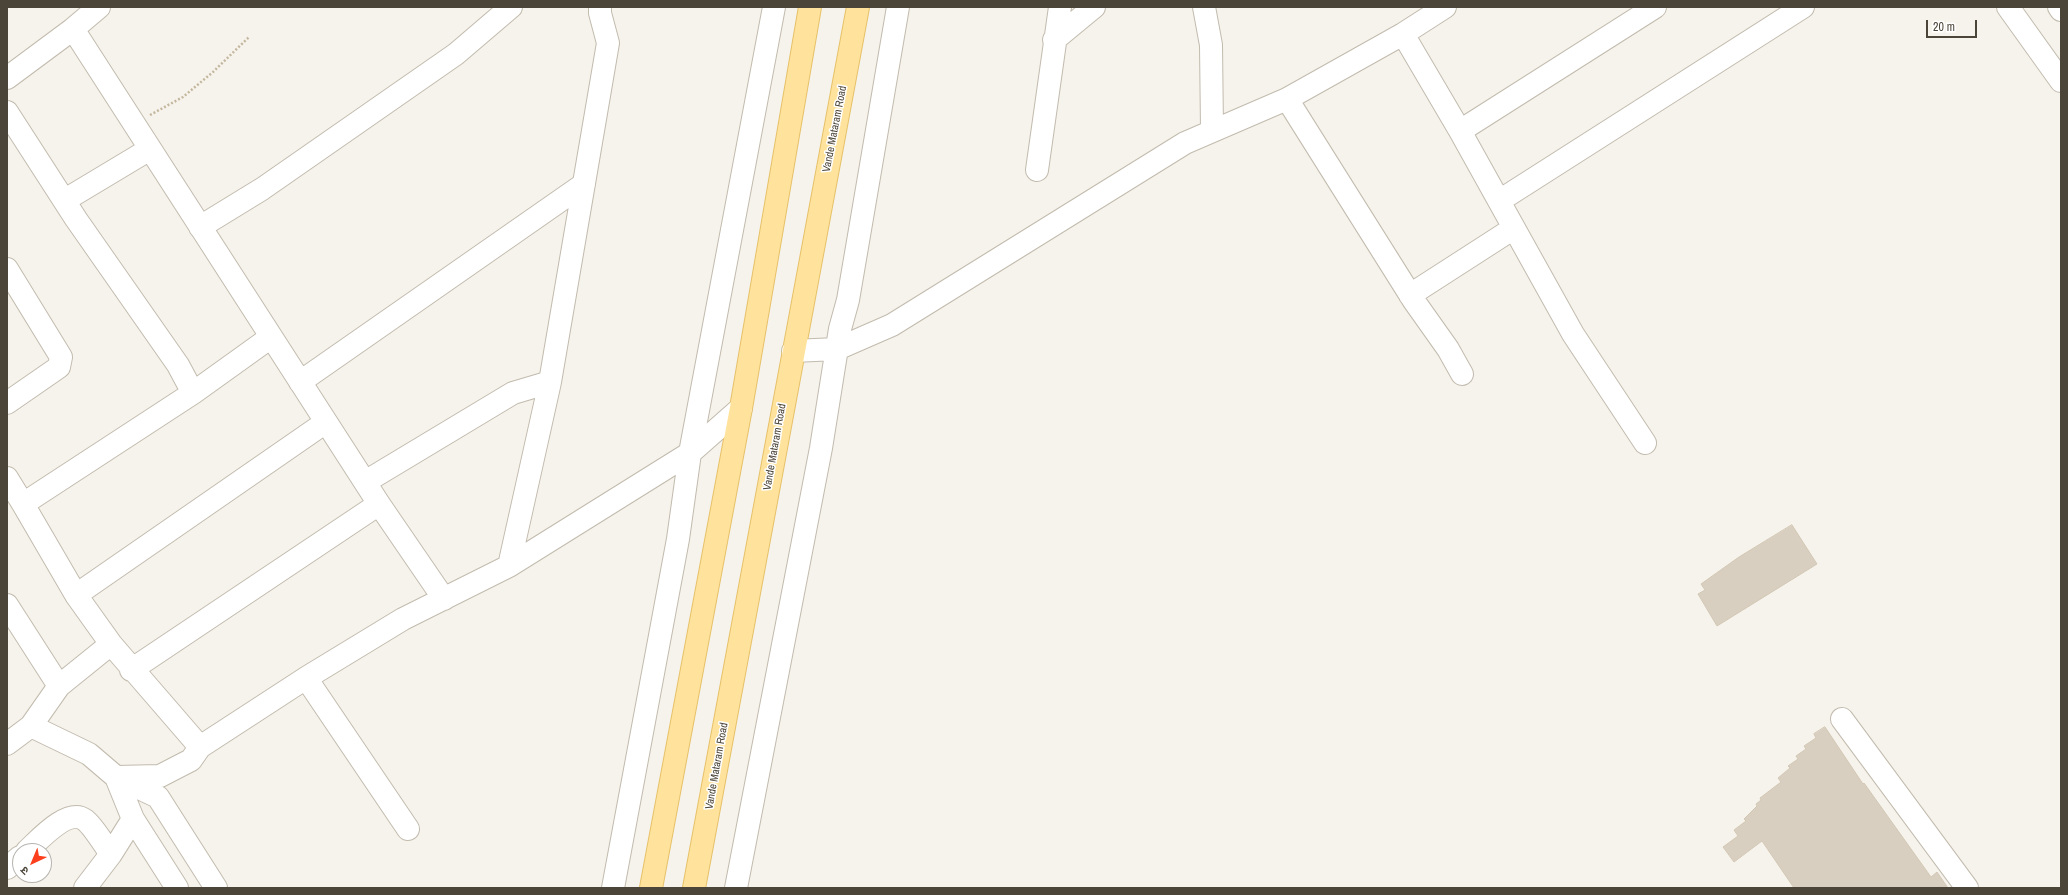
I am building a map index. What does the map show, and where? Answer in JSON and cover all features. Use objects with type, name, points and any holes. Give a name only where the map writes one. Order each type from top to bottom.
[{"type":"main road","points":[[652,888],[741,408],[810,7]]},
{"type":"main road","name":"Vande Mataram Road","points":[[694,888],[858,7]]},
{"type":"street","points":[[7,78],[73,29],[99,7]]},
{"type":"street","points":[[200,226],[262,189],[443,63],[511,7]]},
{"type":"street","points":[[509,566],[550,382],[608,43],[600,13],[600,7]]},
{"type":"street","points":[[614,888],[678,539],[690,453],[774,7]]},
{"type":"street","points":[[736,888],[822,448],[840,330],[848,300],[898,7]]},
{"type":"street","points":[[1036,170],[1060,7]]},
{"type":"street","points":[[1054,40],[1094,7]]},
{"type":"street","points":[[1204,7],[1211,45],[1212,130]]},
{"type":"street","points":[[793,351],[837,349],[892,325],[1185,143],[1212,130],[1287,99],[1403,34],[1445,7]]},
{"type":"street","points":[[1460,131],[1654,7]]},
{"type":"street","points":[[1499,201],[1803,7]]},
{"type":"street","points":[[2008,7],[2061,81]]},
{"type":"street","points":[[73,29],[379,504],[444,599]]},
{"type":"street","points":[[1403,34],[1460,131],[1573,334],[1645,443]]},
{"type":"street","points":[[1287,99],[1410,295],[1448,349],[1462,374]]},
{"type":"street","points":[[7,112],[65,200],[178,365],[193,393]]},
{"type":"street","points":[[65,200],[150,149]]},
{"type":"street","points":[[300,382],[584,184]]},
{"type":"street","points":[[1410,295],[1514,228]]},
{"type":"street","points":[[7,403],[59,367],[61,358],[10,280]]},
{"type":"street","points":[[200,747],[131,670],[76,596],[12,489],[193,393],[271,337]]},
{"type":"street","points":[[365,482],[513,393],[550,382]]},
{"type":"street","points":[[116,777],[160,776],[191,760],[200,747],[306,678],[403,619],[509,566],[690,453],[741,408]]},
{"type":"street","points":[[76,596],[326,422]]},
{"type":"street","points":[[131,670],[379,504]]},
{"type":"street","points":[[7,605],[59,686]]},
{"type":"street","points":[[7,744],[31,726],[59,686],[111,644]]},
{"type":"street","points":[[306,678],[408,830]]},
{"type":"street","points":[[1842,719],[1967,888]]},
{"type":"street","points":[[31,726],[88,754],[116,777],[158,797],[216,888]]},
{"type":"street","points":[[116,777],[132,819],[177,888]]},
{"type":"street","points":[[36,843],[65,818],[75,816],[85,820],[111,854]]},
{"type":"street","points":[[85,888],[111,854],[132,819]]},
{"type":"path","points":[[134,124],[182,97],[213,72],[249,37]]},
{"type":"building","points":[[1792,525],[1817,564],[1717,626],[1698,594],[1705,590],[1701,584],[1739,557]]},
{"type":"building","points":[[1825,727],[1863,784],[1864,783],[1931,877],[1937,872],[1948,888],[1794,888],[1762,841],[1734,862],[1723,847],[1738,836],[1734,830],[1746,821],[1744,819],[1757,806],[1756,804],[1761,800],[1760,798],[1781,782],[1778,778],[1790,768],[1788,766],[1798,759],[1796,756],[1806,749],[1804,746],[1816,738],[1814,734]]}]
